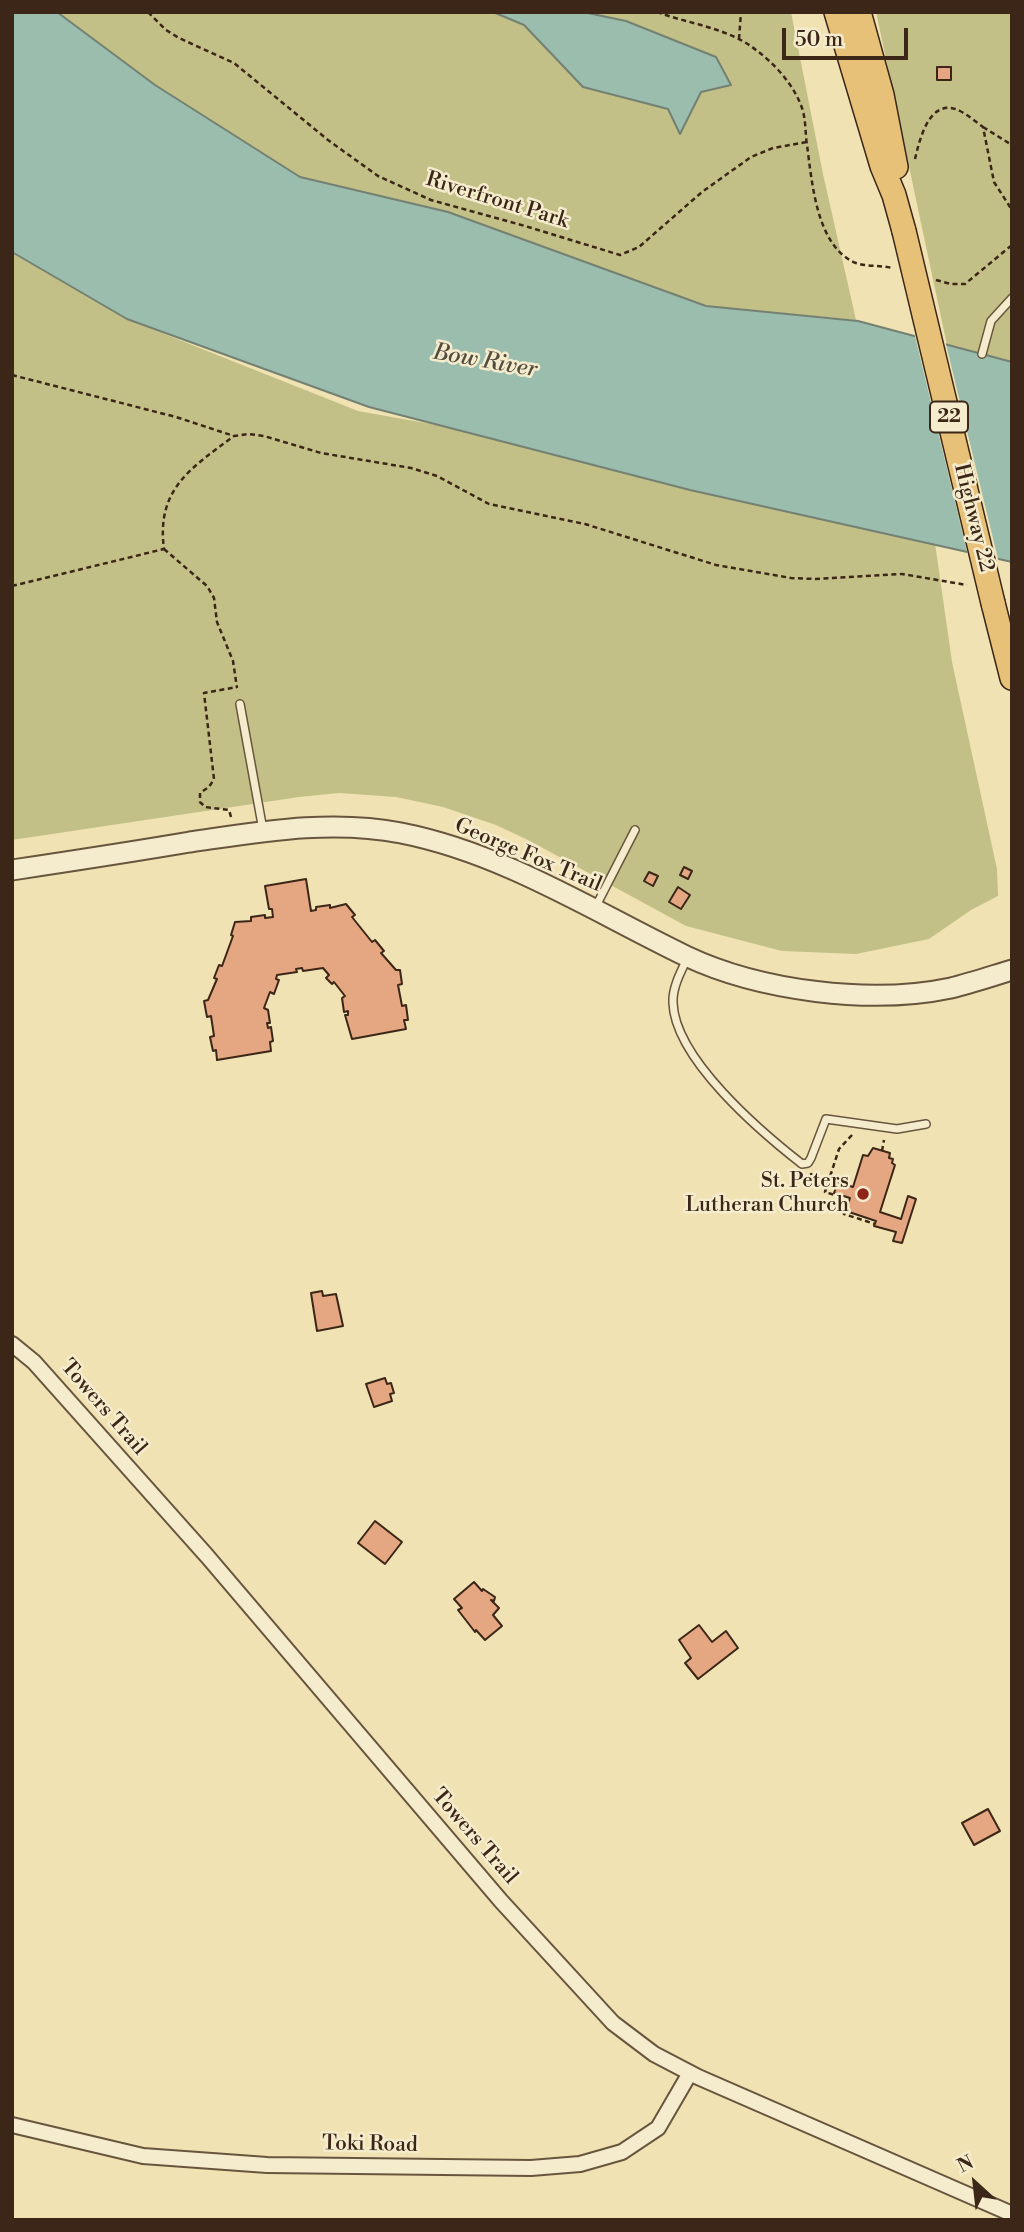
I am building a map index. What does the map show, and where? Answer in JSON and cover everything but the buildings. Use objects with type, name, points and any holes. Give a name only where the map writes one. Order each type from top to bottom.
[{"type":"main road","name":"Highway 22","points":[[836,12],[904,231],[1012,678]]},
{"type":"main road","name":"Highway 22","points":[[859,12],[882,95],[896,167],[894,195]]},
{"type":"street","name":"George Fox Trail","points":[[12,870],[263,831],[337,827],[399,832],[454,846],[506,866],[595,908],[688,957],[767,983],[830,993],[889,995],[949,988],[1012,970]]},
{"type":"street","name":"Towers Trail","points":[[12,1344],[34,1362],[207,1556],[501,1901],[613,2023],[654,2054],[690,2073],[1012,2214]]},
{"type":"street","name":"Toki Road","points":[[12,2125],[157,2157],[267,2165],[531,2168],[580,2164],[622,2152],[658,2128],[690,2073]]},
{"type":"lane","points":[[982,354],[991,321],[1012,298]]},
{"type":"lane","points":[[240,704],[263,831]]},
{"type":"lane","points":[[595,908],[635,830]]},
{"type":"lane","points":[[688,957],[673,1002],[678,1024],[695,1057],[713,1082],[780,1147],[802,1164],[808,1163],[826,1119],[897,1129],[926,1124]]},
{"type":"path","name":"Riverfront Park","points":[[148,12],[178,38],[234,63],[328,140],[378,176],[430,201],[620,255],[628,253],[652,237],[702,192],[762,151],[807,142]]},
{"type":"path","points":[[657,12],[739,39],[756,50],[789,85],[801,106],[826,236],[854,262],[899,270]]},
{"type":"path","points":[[739,39],[741,12]]},
{"type":"path","points":[[915,161],[926,123],[938,109],[947,107],[959,110],[1012,145]]},
{"type":"path","points":[[983,127],[993,182],[1012,210]]},
{"type":"path","points":[[925,277],[951,284],[965,284],[1012,245]]},
{"type":"path","points":[[12,374],[176,417],[234,436],[264,436],[321,453],[411,468],[438,476],[489,504],[585,524],[716,565],[791,578],[902,574],[948,581]]},
{"type":"path","points":[[234,436],[172,490],[163,519],[164,549],[207,586],[214,598],[217,622],[233,661],[240,704]]},
{"type":"path","points":[[12,586],[164,549]]},
{"type":"path","points":[[235,835],[229,810],[205,807],[200,802],[200,793],[209,787],[214,779],[204,692],[237,687]]},
{"type":"path","points":[[853,1134],[839,1149],[825,1192],[838,1196],[844,1214],[875,1224]]},
{"type":"path","points":[[882,1135],[882,1151]]},
{"type":"path","points":[[808,1163],[812,1178],[836,1188]]},
{"type":"shaded area","points":[[57,12],[791,12],[823,174],[856,320],[706,306],[448,212],[299,177],[155,85]]},
{"type":"shaded area","points":[[876,12],[1012,12],[1012,362],[947,345]]},
{"type":"shaded area","points":[[12,252],[127,319],[358,411],[616,457],[934,536],[952,662],[997,869],[998,896],[971,910],[929,939],[856,954],[782,951],[686,926],[496,825],[443,807],[396,797],[339,793],[299,797],[12,840]]},
{"type":"water","name":"Bow River","points":[[12,12],[57,12],[155,85],[300,177],[448,212],[706,306],[858,321],[1012,362],[1012,562],[690,490],[369,407],[127,319],[12,252]]},
{"type":"water","points":[[493,12],[583,12],[626,21],[716,57],[731,85],[701,92],[680,134],[668,109],[583,87],[524,25]]},
{"type":"pier","points":[[914,332],[945,340],[999,563],[968,556]]},
{"type":"place","name":"St. Peters Lutheran Church","points":[[863,1194]]}]
